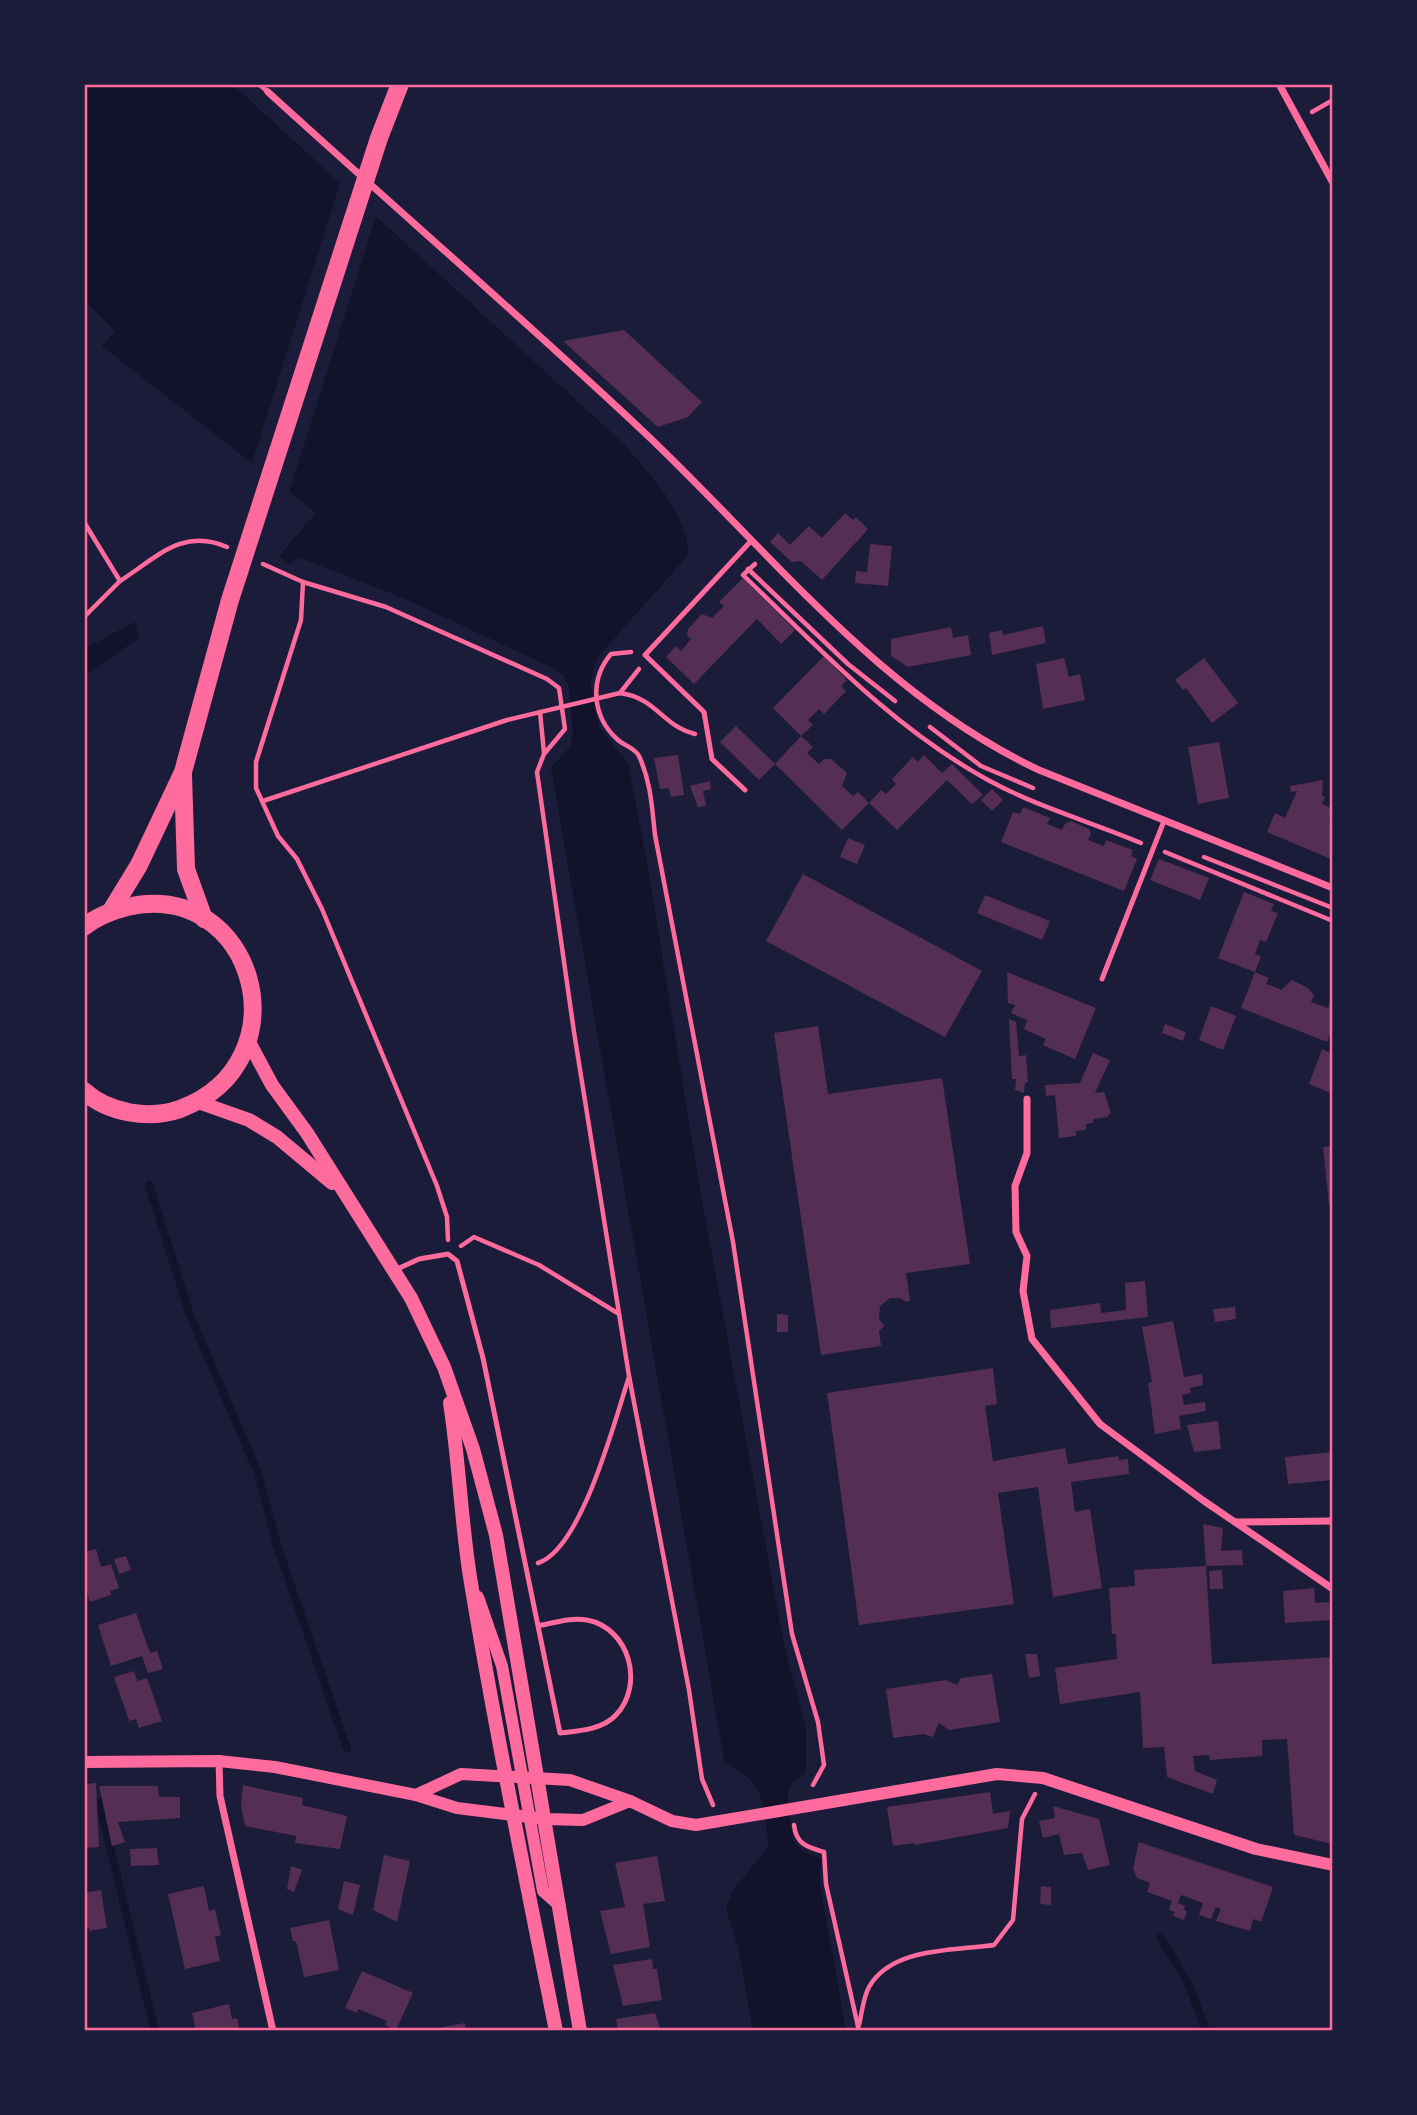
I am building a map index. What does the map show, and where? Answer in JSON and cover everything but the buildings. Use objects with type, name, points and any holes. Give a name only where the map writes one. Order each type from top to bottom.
[{"type":"main road","points":[[111,911],[139,865],[183,772],[230,600],[379,138],[400,84]]},
{"type":"main road","points":[[183,772],[186,869],[204,919]]},
{"type":"main road","points":[[84,927],[111,911],[153,905],[174,906],[204,919],[226,937],[246,969],[252,986],[254,1014],[249,1042],[237,1066],[220,1087],[198,1102],[172,1112],[144,1115],[116,1110],[84,1091]]},
{"type":"main road","points":[[249,1042],[272,1086],[307,1133],[341,1190],[395,1270],[443,1367],[485,1485],[529,1778],[545,1819],[580,2031]]},
{"type":"main road","points":[[198,1102],[249,1120],[277,1137],[341,1190]]},
{"type":"main road","points":[[443,1367],[460,1466],[470,1573],[505,1777],[556,2031]]},
{"type":"street","points":[[1279,84],[1333,183]]},
{"type":"street","points":[[268,92],[649,437],[875,661],[953,722],[1030,765],[1333,888]]},
{"type":"street","points":[[1027,1099],[1027,1153],[1014,1186],[1016,1232],[1027,1256],[1023,1291],[1032,1339],[1100,1424],[1235,1522],[1333,1588]]},
{"type":"street","points":[[1235,1522],[1333,1521]]},
{"type":"street","points":[[470,1573],[502,1666],[529,1778],[526,1800],[543,1891],[560,1906]]},
{"type":"street","points":[[84,1762],[219,1761],[275,1767],[416,1795],[457,1808],[545,1819],[583,1819],[630,1801]]},
{"type":"street","points":[[219,1761],[220,1796],[273,2031]]},
{"type":"street","points":[[416,1795],[461,1774],[570,1780],[630,1801],[672,1821],[696,1825],[997,1774],[1043,1778],[1256,1849],[1333,1866]]},
{"type":"street","points":[[505,1777],[545,1819]]},
{"type":"lane","points":[[259,84],[268,92]]},
{"type":"lane","points":[[746,790],[712,759],[704,712],[645,654],[751,541]]},
{"type":"lane","points":[[1102,979],[1164,821]]},
{"type":"lane","points":[[395,1270],[419,1259],[448,1254],[457,1261],[483,1358],[526,1567],[538,1626],[560,1733],[592,1729],[615,1716],[626,1696],[631,1671],[625,1646],[608,1628],[587,1620],[538,1626]]},
{"type":"path","points":[[1298,120],[1333,100]]},
{"type":"path","points":[[84,522],[120,581]]},
{"type":"path","points":[[84,617],[120,581],[180,541],[209,539],[232,550]]},
{"type":"path","points":[[256,561],[303,582],[386,607],[559,688],[565,729],[544,754],[537,772],[574,1032],[629,1376],[689,1690],[702,1779],[720,1822]]},
{"type":"path","points":[[303,582],[301,620],[256,762],[256,788],[278,836],[296,859],[322,909],[436,1186],[447,1217],[448,1254]]},
{"type":"path","points":[[620,693],[638,670],[645,654],[611,654],[601,666],[595,684],[602,723],[619,741],[637,752],[649,781],[655,835],[733,1242],[792,1634],[818,1722],[824,1765],[816,1783],[808,1787]]},
{"type":"path","points":[[263,801],[507,720],[620,693],[638,695],[681,731],[706,736]]},
{"type":"path","points":[[540,712],[544,754]]},
{"type":"path","points":[[448,1254],[474,1237],[539,1265],[620,1315]]},
{"type":"path","points":[[526,1567],[554,1554],[573,1527],[599,1469],[629,1376]]},
{"type":"path","points":[[859,2028],[867,1989],[884,1968],[913,1956],[994,1945],[1013,1920],[1022,1819],[1043,1778]]},
{"type":"path","points":[[797,1810],[795,1836],[805,1847],[824,1852],[826,1884],[859,2028]]},
{"type":"shaded area","points":[[84,84],[232,84],[626,446],[657,483],[681,523],[689,554],[598,657],[590,682],[599,728],[628,763],[647,863],[701,1195],[784,1645],[806,1728],[806,1773],[792,1783],[787,1795],[793,1841],[803,1851],[821,1859],[820,1884],[846,2031],[753,2031],[738,1947],[726,1909],[732,1892],[769,1846],[763,1807],[756,1787],[739,1771],[725,1764],[551,768],[570,747],[573,733],[569,687],[564,676],[553,668],[401,597],[298,557],[290,565],[279,556],[316,513],[102,346],[115,331],[84,300]]},
{"type":"shaded area","points":[[135,622],[139,638],[84,676],[86,648]]},
{"type":"pier","points":[[341,180],[377,213],[288,496],[251,466]]},
{"type":"waterway","points":[[149,1185],[190,1315],[258,1473],[277,1545],[347,1749]]},
{"type":"waterway","points":[[99,1802],[155,2031]]},
{"type":"waterway","points":[[1160,1937],[1189,1985],[1206,2031]]}]
